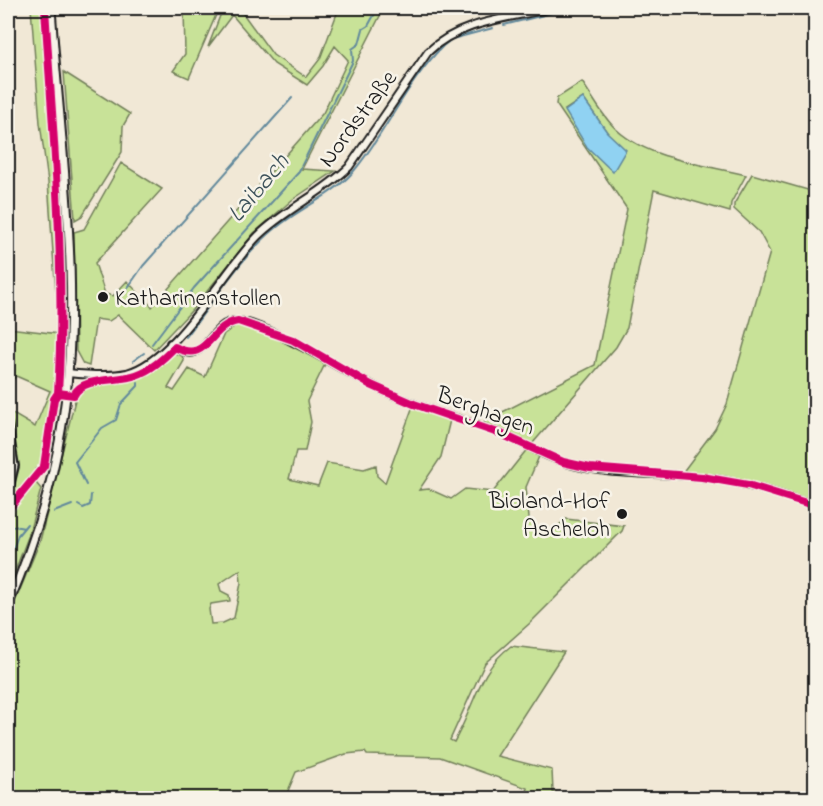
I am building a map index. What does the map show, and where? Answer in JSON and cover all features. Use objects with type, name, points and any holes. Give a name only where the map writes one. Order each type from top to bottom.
[{"type":"main road","points":[[8,605],[34,539],[53,472],[68,373],[67,224],[51,8]]},
{"type":"street","name":"Nordstraße","points":[[68,373],[97,375],[130,372],[142,367],[170,343],[208,300],[258,236],[303,201],[335,180],[349,167],[428,52],[439,42],[469,28],[552,8]]},
{"type":"street","points":[[809,8],[816,9]]},
{"type":"street","name":"Berghagen","points":[[170,343],[183,352],[191,353],[205,345],[226,324],[238,321],[293,340],[371,385],[414,404],[501,434],[563,462],[590,468],[702,477],[748,485],[816,507]]},
{"type":"street","points":[[8,424],[13,443],[15,466],[8,494]]},
{"type":"green space","points":[[31,8],[41,8],[58,225],[58,324],[48,182],[40,123]]},
{"type":"green space","points":[[184,8],[219,8],[189,78],[173,71],[185,54]]},
{"type":"green space","points":[[223,8],[239,8],[273,55],[306,77],[320,59],[339,8],[384,8],[302,169],[335,171],[292,200],[254,233],[192,310],[154,350],[118,315],[109,321],[96,319],[89,366],[83,364],[76,351],[74,232],[84,229],[121,163],[162,189],[95,263],[105,294],[113,296],[127,281],[152,307],[323,113],[348,60],[335,46],[323,66],[307,85],[274,64],[232,15],[208,47]]},
{"type":"green space","points":[[64,72],[130,114],[123,126],[122,152],[82,216],[75,220]]},
{"type":"green space","points":[[582,82],[612,125],[640,146],[674,159],[746,175],[731,203],[730,212],[654,190],[627,328],[616,347],[532,444],[481,423],[595,365],[627,209],[556,104],[557,98]],"holes":[[[583,98],[607,132],[565,110]]]},
{"type":"green space","points":[[752,174],[815,192],[815,504],[749,483],[682,473],[715,429],[727,404],[770,252],[759,232],[734,209],[734,204]]},
{"type":"green space","points":[[237,325],[249,327],[283,340],[326,362],[307,401],[311,422],[305,451],[296,451],[289,479],[318,486],[327,463],[364,469],[376,465],[377,476],[385,483],[413,406],[450,420],[441,457],[419,490],[429,489],[451,499],[465,489],[493,492],[528,448],[540,454],[526,487],[529,518],[545,537],[566,519],[624,526],[622,531],[529,624],[485,663],[450,740],[454,742],[491,666],[511,646],[564,652],[497,756],[552,770],[553,792],[585,798],[530,798],[527,788],[440,757],[367,755],[365,752],[346,754],[296,772],[285,798],[8,798],[8,619],[40,541],[77,392],[93,384],[131,380],[174,353],[182,356],[184,361],[168,388],[174,391],[189,369],[205,377],[224,334]],"holes":[[[240,570],[241,583],[234,618],[223,623],[211,624],[209,609],[211,604],[230,601],[229,595],[221,591],[219,584]]]},
{"type":"green space","points":[[8,328],[59,334],[54,393],[43,462],[35,469],[37,471],[32,478],[41,489],[28,537],[8,589],[8,411],[35,427],[50,391],[16,376],[8,386]]},
{"type":"water","points":[[583,98],[607,132],[626,150],[613,172],[587,147],[565,111]]},
{"type":"waterway","name":"Laibach","points":[[152,344],[194,288],[298,173],[353,61],[352,49],[359,44],[363,29],[368,26],[378,8]]},
{"type":"waterway","points":[[505,11],[508,8]]},
{"type":"waterway","points":[[504,25],[572,8]]},
{"type":"waterway","points":[[783,8],[816,14]]},
{"type":"waterway","points":[[186,337],[228,280],[263,239],[285,221],[326,195],[353,172],[418,76],[443,46],[452,39],[493,28]]},
{"type":"waterway","points":[[122,296],[143,266],[292,98]]},
{"type":"waterway","name":"Laibach","points":[[133,361],[144,353]]},
{"type":"waterway","name":"Laibach","points":[[86,485],[75,462],[102,428],[116,420],[121,404],[138,386],[138,382]]},
{"type":"waterway","name":"Laibach","points":[[78,505],[83,508],[90,505],[91,495]]},
{"type":"waterway","name":"Laibach","points":[[54,512],[72,505]]},
{"type":"waterway","name":"Laibach","points":[[8,563],[18,535],[27,524]]},
{"type":"waterway","points":[[8,529],[14,526],[24,528]]},
{"type":"cycle path","points":[[8,510],[44,466],[54,399],[58,393],[60,249],[45,8]]},
{"type":"cycle path","points":[[58,393],[74,395],[79,389],[93,382],[141,373],[157,364],[175,347],[195,351],[202,348],[228,324],[238,321],[293,340],[371,385],[414,404],[501,434],[563,462],[590,468],[702,477],[748,485],[816,506]]},
{"type":"place","name":"Katharinenstollen","points":[[103,297]]},
{"type":"place","name":"Bioland-Hof Ascheloh","points":[[622,514]]}]
